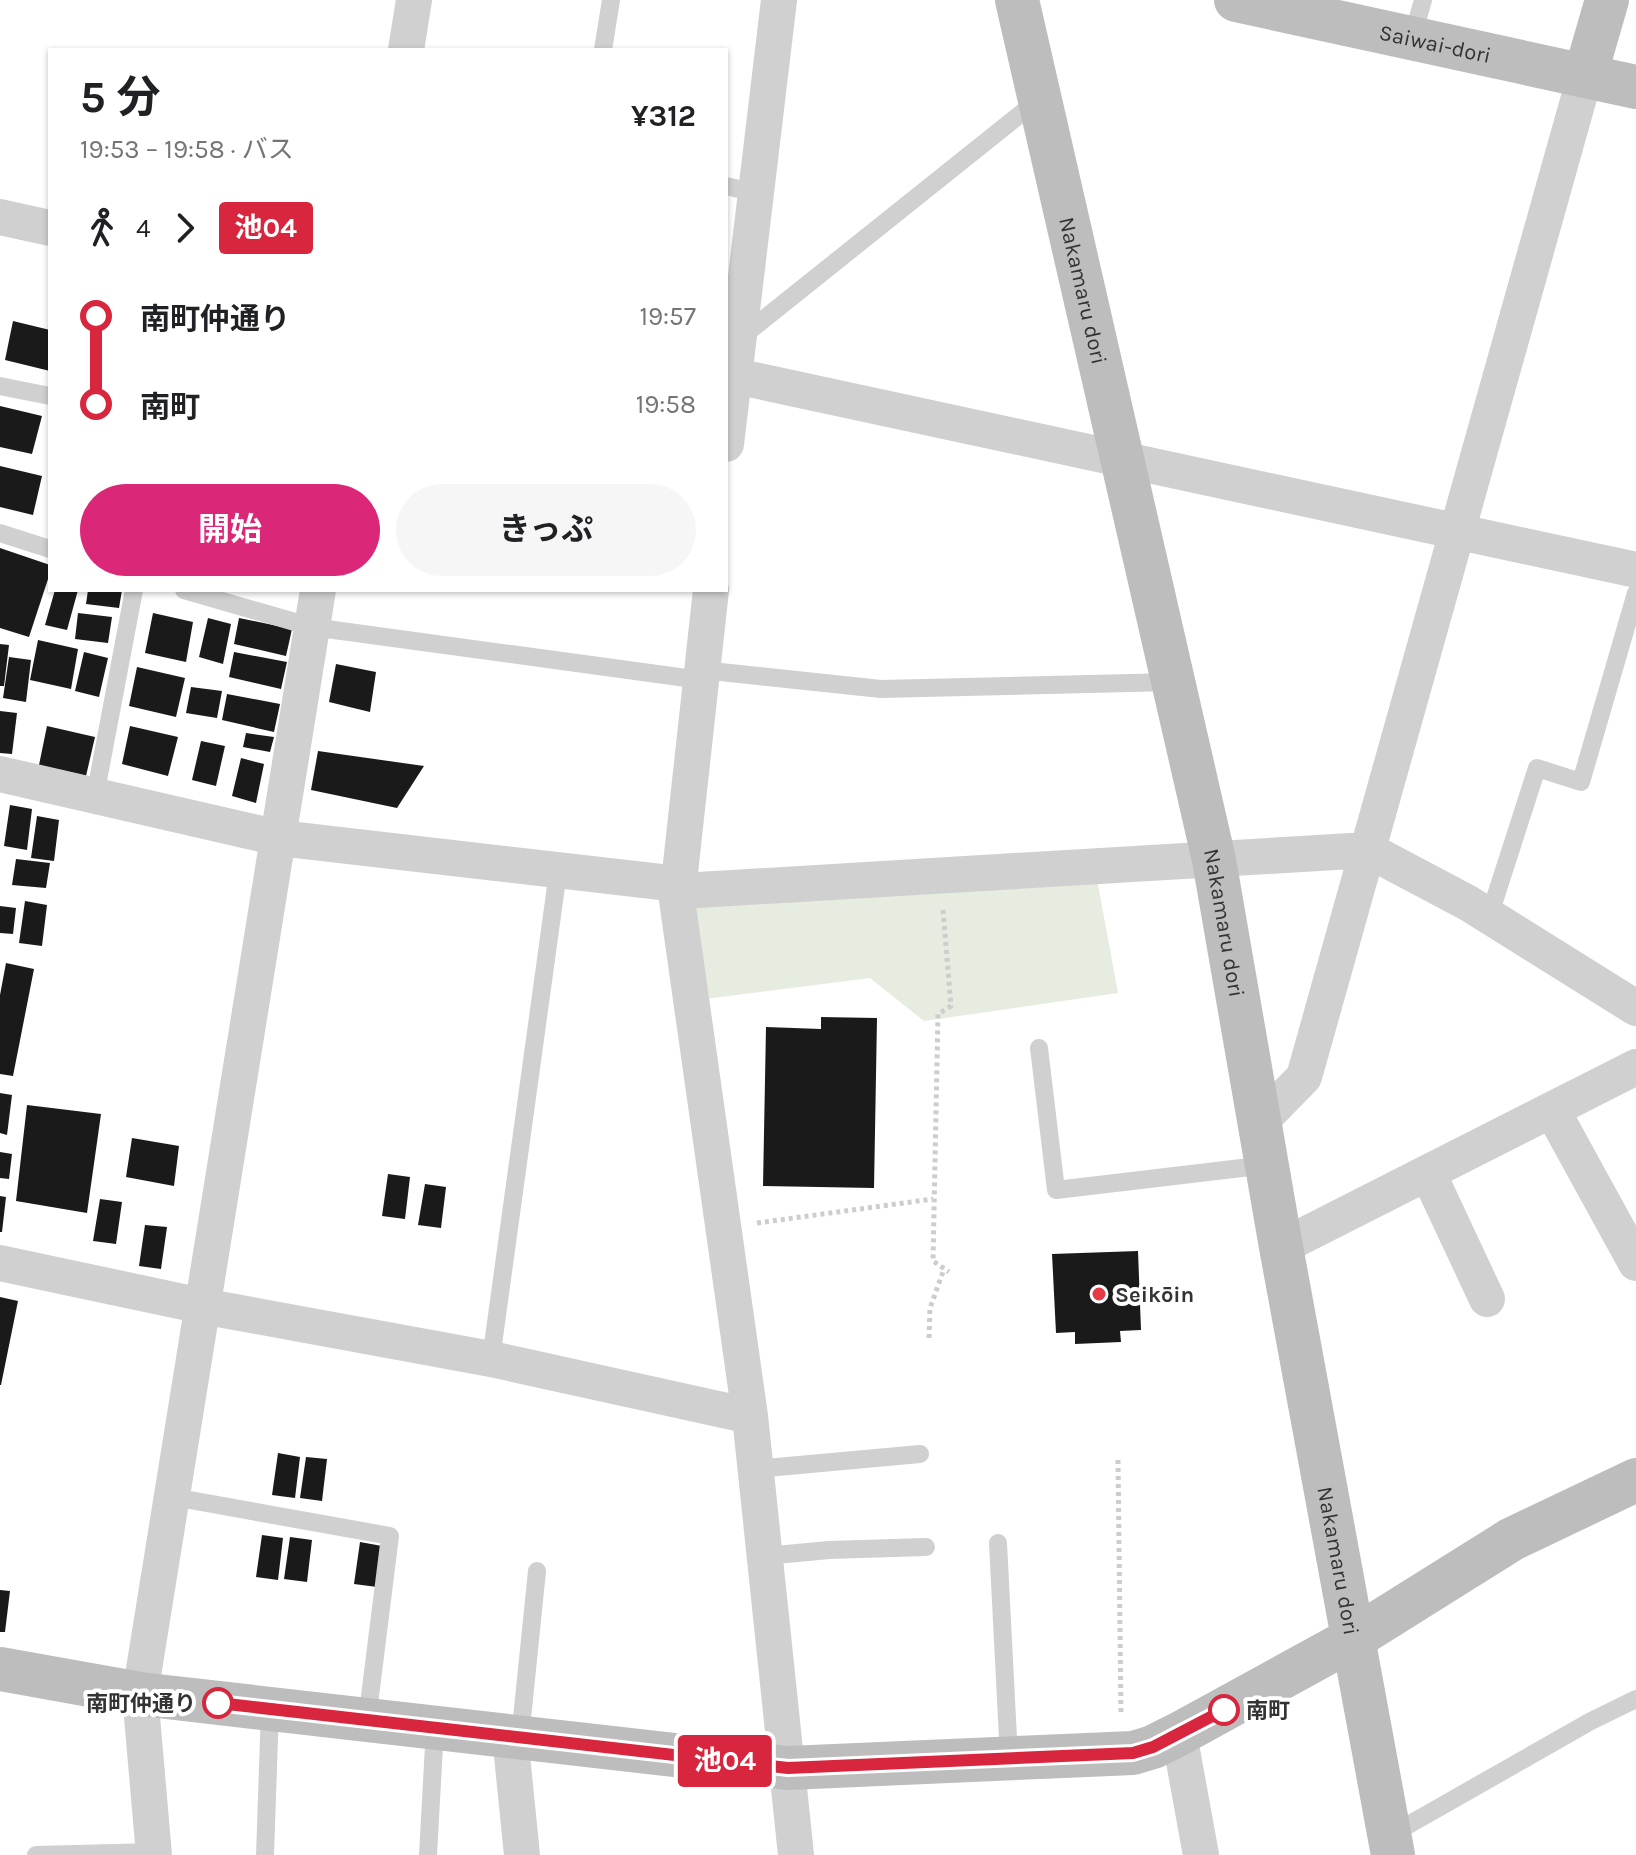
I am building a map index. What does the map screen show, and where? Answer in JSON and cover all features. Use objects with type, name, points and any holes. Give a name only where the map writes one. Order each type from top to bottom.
[{"type":"street","points":[[406,48],[414,0]]},
{"type":"street","points":[[728,409],[730,374],[738,340],[741,190],[779,0]]},
{"type":"street","name":"Nakamaru dori","points":[[1017,0],[1214,860],[1281,1247],[1391,1846]]},
{"type":"street","name":"Saiwai-dori","points":[[1236,0],[1417,20],[1585,76],[1636,87]]},
{"type":"street","points":[[1260,1122],[1304,1077],[1455,531],[1607,0]]},
{"type":"street","points":[[0,217],[48,228]]},
{"type":"street","points":[[730,374],[1636,570]]},
{"type":"street","points":[[154,1854],[140,1694],[318,592]]},
{"type":"street","points":[[711,592],[677,900],[750,1416],[796,1855]]},
{"type":"street","points":[[0,774],[279,838],[698,890],[1368,850],[1489,917],[1636,1008]]},
{"type":"street","points":[[1281,1247],[1636,1067]]},
{"type":"street","points":[[1552,1110],[1636,1263]]},
{"type":"street","points":[[1428,1173],[1487,1299]]},
{"type":"street","points":[[0,1263],[202,1306],[491,1359],[750,1416]]},
{"type":"street","points":[[0,1669],[140,1694],[788,1768],[1121,1754],[1142,1751],[1179,1734],[1354,1638],[1512,1539],[1636,1480]]},
{"type":"street","points":[[1179,1734],[1201,1855]]},
{"type":"street","points":[[515,1737],[522,1855]]},
{"type":"lane","points":[[603,48],[611,0]]},
{"type":"lane","points":[[738,340],[1040,98]]},
{"type":"lane","points":[[0,386],[48,396]]},
{"type":"lane","points":[[0,533],[48,548]]},
{"type":"lane","points":[[95,796],[134,592]]},
{"type":"lane","points":[[191,592],[312,627],[702,675],[881,689],[1173,682]]},
{"type":"lane","points":[[1489,917],[1537,768],[1581,782],[1636,593]]},
{"type":"lane","points":[[491,1359],[558,872]]},
{"type":"lane","points":[[1039,1048],[1056,1190],[1267,1165]]},
{"type":"lane","points":[[755,1469],[920,1454]]},
{"type":"lane","points":[[173,1497],[390,1536],[367,1720]]},
{"type":"lane","points":[[998,1543],[1009,1758]]},
{"type":"lane","points":[[765,1556],[829,1550],[926,1547]]},
{"type":"lane","points":[[515,1737],[537,1571]]},
{"type":"lane","points":[[1391,1846],[1591,1721],[1636,1699]]},
{"type":"lane","points":[[265,1855],[270,1709]]},
{"type":"lane","points":[[428,1855],[435,1728]]},
{"type":"lane","points":[[36,1855],[154,1854]]},
{"type":"path","points":[[929,1338],[930,1308],[947,1270],[933,1261],[938,1014],[951,1006],[940,875]]},
{"type":"path","points":[[725,1228],[933,1199]]},
{"type":"path","points":[[1118,1460],[1121,1754]]},
{"type":"shaded area","points":[[1097,879],[1118,993],[924,1021],[870,978],[704,999],[695,907]]},
{"type":"building","points":[[13,321],[48,330],[48,371],[5,360]]},
{"type":"building","points":[[0,406],[42,416],[32,454],[0,447]]},
{"type":"building","points":[[0,466],[42,476],[33,515],[0,507]]},
{"type":"building","points":[[0,548],[48,564],[48,579],[29,637],[0,628]]},
{"type":"building","points":[[54,592],[77,592],[67,630],[45,625]]},
{"type":"building","points":[[88,592],[122,592],[119,608],[86,604]]},
{"type":"building","points":[[78,613],[112,617],[108,643],[75,639]]},
{"type":"building","points":[[153,613],[193,622],[186,662],[145,653]]},
{"type":"building","points":[[208,618],[231,624],[223,664],[199,657]]},
{"type":"building","points":[[239,618],[292,629],[286,656],[234,644]]},
{"type":"building","points":[[38,640],[78,649],[71,689],[30,680]]},
{"type":"building","points":[[0,644],[9,645],[4,686],[0,686]]},
{"type":"building","points":[[84,652],[108,658],[99,697],[75,691]]},
{"type":"building","points":[[234,652],[287,662],[281,689],[229,677]]},
{"type":"building","points":[[9,657],[31,660],[26,702],[3,698]]},
{"type":"building","points":[[336,664],[376,672],[370,712],[329,702]]},
{"type":"building","points":[[137,667],[185,678],[176,717],[129,706]]},
{"type":"building","points":[[191,687],[222,691],[217,718],[186,713]]},
{"type":"building","points":[[227,694],[280,704],[274,732],[222,720]]},
{"type":"building","points":[[0,711],[17,713],[12,754],[0,753]]},
{"type":"building","points":[[47,726],[95,737],[86,776],[39,765]]},
{"type":"building","points":[[130,726],[178,737],[168,776],[122,764]]},
{"type":"building","points":[[246,733],[274,737],[270,752],[243,747]]},
{"type":"building","points":[[201,741],[225,746],[216,786],[192,780]]},
{"type":"building","points":[[318,751],[424,766],[397,808],[311,790]]},
{"type":"building","points":[[241,758],[264,764],[256,803],[232,796]]},
{"type":"building","points":[[10,805],[32,809],[27,850],[4,846]]},
{"type":"building","points":[[37,816],[59,820],[54,861],[31,858]]},
{"type":"building","points":[[16,859],[50,863],[46,888],[12,885]]},
{"type":"building","points":[[25,901],[47,905],[42,946],[19,943]]},
{"type":"building","points":[[0,906],[16,908],[13,934],[0,933]]},
{"type":"building","points":[[6,963],[34,969],[13,1076],[0,1074],[0,995]]},
{"type":"building","points":[[821,1017],[877,1018],[874,1188],[763,1186],[766,1027],[821,1029]]},
{"type":"building","points":[[0,1093],[12,1095],[7,1135],[0,1133]]},
{"type":"building","points":[[27,1105],[101,1114],[87,1213],[16,1201]]},
{"type":"building","points":[[132,1138],[179,1146],[174,1186],[126,1177]]},
{"type":"building","points":[[0,1152],[12,1154],[9,1179],[0,1178]]},
{"type":"building","points":[[388,1174],[410,1177],[405,1219],[382,1216]]},
{"type":"building","points":[[425,1184],[446,1187],[441,1228],[418,1225]]},
{"type":"building","points":[[0,1196],[6,1197],[2,1232],[0,1232]]},
{"type":"building","points":[[100,1199],[122,1202],[116,1244],[93,1241]]},
{"type":"building","points":[[145,1225],[167,1227],[161,1269],[139,1266]]},
{"type":"building","points":[[1138,1251],[1141,1330],[1120,1331],[1121,1342],[1075,1344],[1075,1332],[1056,1333],[1052,1254]]},
{"type":"building","points":[[0,1297],[18,1301],[1,1385],[0,1385]]},
{"type":"building","points":[[278,1453],[300,1457],[295,1498],[272,1495]]},
{"type":"building","points":[[306,1457],[327,1459],[322,1501],[300,1498]]},
{"type":"building","points":[[262,1535],[283,1538],[278,1580],[256,1577]]},
{"type":"building","points":[[290,1537],[312,1540],[307,1582],[284,1579]]},
{"type":"building","points":[[360,1542],[382,1546],[377,1587],[354,1584]]},
{"type":"building","points":[[0,1590],[10,1591],[5,1632],[0,1632]]},
{"type":"bus line","name":"池04","points":[[218,1703],[788,1768],[1133,1753],[1153,1747],[1224,1710]]},
{"type":"place","name":"Seikōin","points":[[1099,1294]]},
{"type":"place","name":"南町仲通り","points":[[218,1703]]},
{"type":"place","name":"南町","points":[[1224,1710]]}]
